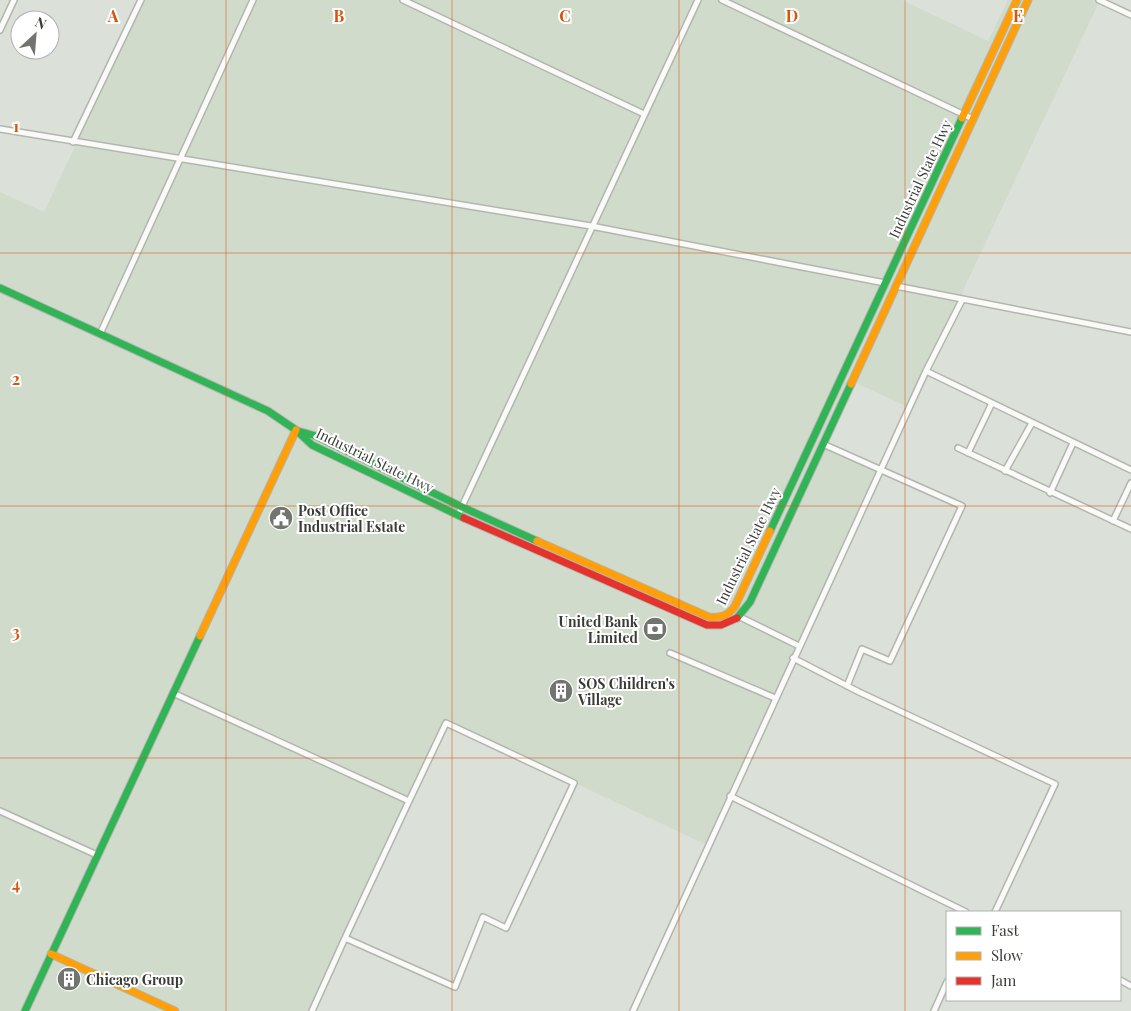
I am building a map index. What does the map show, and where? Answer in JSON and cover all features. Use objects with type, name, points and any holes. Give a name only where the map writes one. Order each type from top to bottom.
[{"type":"main road","name":"Industrial State Hwy","points":[[296,430],[316,436],[462,507],[710,617],[724,618],[733,611],[1017,0]]},
{"type":"main road","name":"Industrial State Hwy","points":[[296,430],[312,445],[458,515],[707,625],[726,626],[740,617],[750,602],[1028,0]]},
{"type":"main road","points":[[908,234],[918,238]]},
{"type":"main road","points":[[0,288],[268,411],[296,430],[25,1011]]},
{"type":"main road","points":[[864,329],[874,334]]},
{"type":"main road","points":[[51,954],[175,1011]]},
{"type":"street","points":[[0,30],[14,0]]},
{"type":"street","points":[[73,142],[141,0]]},
{"type":"street","points":[[100,334],[253,0]]},
{"type":"street","points":[[403,0],[644,114]]},
{"type":"street","points":[[458,515],[698,0]]},
{"type":"street","points":[[722,0],[973,119]]},
{"type":"street","points":[[1100,0],[1131,15]]},
{"type":"street","points":[[0,129],[592,226],[885,283]]},
{"type":"street","points":[[896,286],[1131,332]]},
{"type":"street","points":[[633,1011],[879,470],[962,300]]},
{"type":"street","points":[[926,371],[1131,470]]},
{"type":"street","points":[[968,453],[992,403]]},
{"type":"street","points":[[1005,471],[1032,423]]},
{"type":"street","points":[[1050,493],[1073,443]]},
{"type":"street","points":[[823,444],[962,506],[890,661],[862,648],[847,686]]},
{"type":"street","points":[[958,448],[1050,493],[1131,529]]},
{"type":"street","points":[[1113,521],[1131,483]]},
{"type":"street","points":[[740,617],[799,646]]},
{"type":"street","points":[[670,653],[775,698]]},
{"type":"street","points":[[793,658],[847,686],[1055,784],[995,911]]},
{"type":"street","points":[[173,694],[409,801]]},
{"type":"street","points":[[312,1011],[345,938],[446,723],[574,783],[506,928],[483,917],[455,987],[345,938]]},
{"type":"street","points":[[730,796],[964,911]]},
{"type":"street","points":[[0,811],[97,855]]},
{"type":"street","points":[[934,1011],[946,984]]},
{"type":"shaded area","points":[[144,0],[902,0],[988,41],[1008,0],[1100,0],[908,407],[854,382],[824,446],[878,473],[707,845],[449,724],[314,1011],[0,1011],[0,192],[44,212]]},
{"type":"traffic: fast","points":[[770,531],[962,118]]},
{"type":"traffic: fast","points":[[0,288],[268,411],[296,430],[312,445],[464,518]]},
{"type":"traffic: fast","points":[[737,618],[750,602],[851,384]]},
{"type":"traffic: fast","points":[[298,431],[316,436],[537,541]]},
{"type":"traffic: fast","points":[[25,1011],[200,636]]},
{"type":"traffic: slow","points":[[962,118],[1017,0]]},
{"type":"traffic: slow","points":[[851,384],[1028,0]]},
{"type":"traffic: slow","points":[[200,636],[296,430]]},
{"type":"traffic: slow","points":[[537,541],[709,617],[717,617],[724,616],[735,606],[770,531]]},
{"type":"traffic: slow","points":[[51,954],[175,1011]]},
{"type":"traffic: jam","points":[[464,518],[707,625],[721,625],[737,618]]},
{"type":"place","name":"Post Office Industrial Estate","points":[[281,518]]},
{"type":"place","name":"United Bank Limited","points":[[655,629]]},
{"type":"place","name":"SOS Children's Village","points":[[561,691]]},
{"type":"place","name":"Chicago Group","points":[[69,979]]}]
